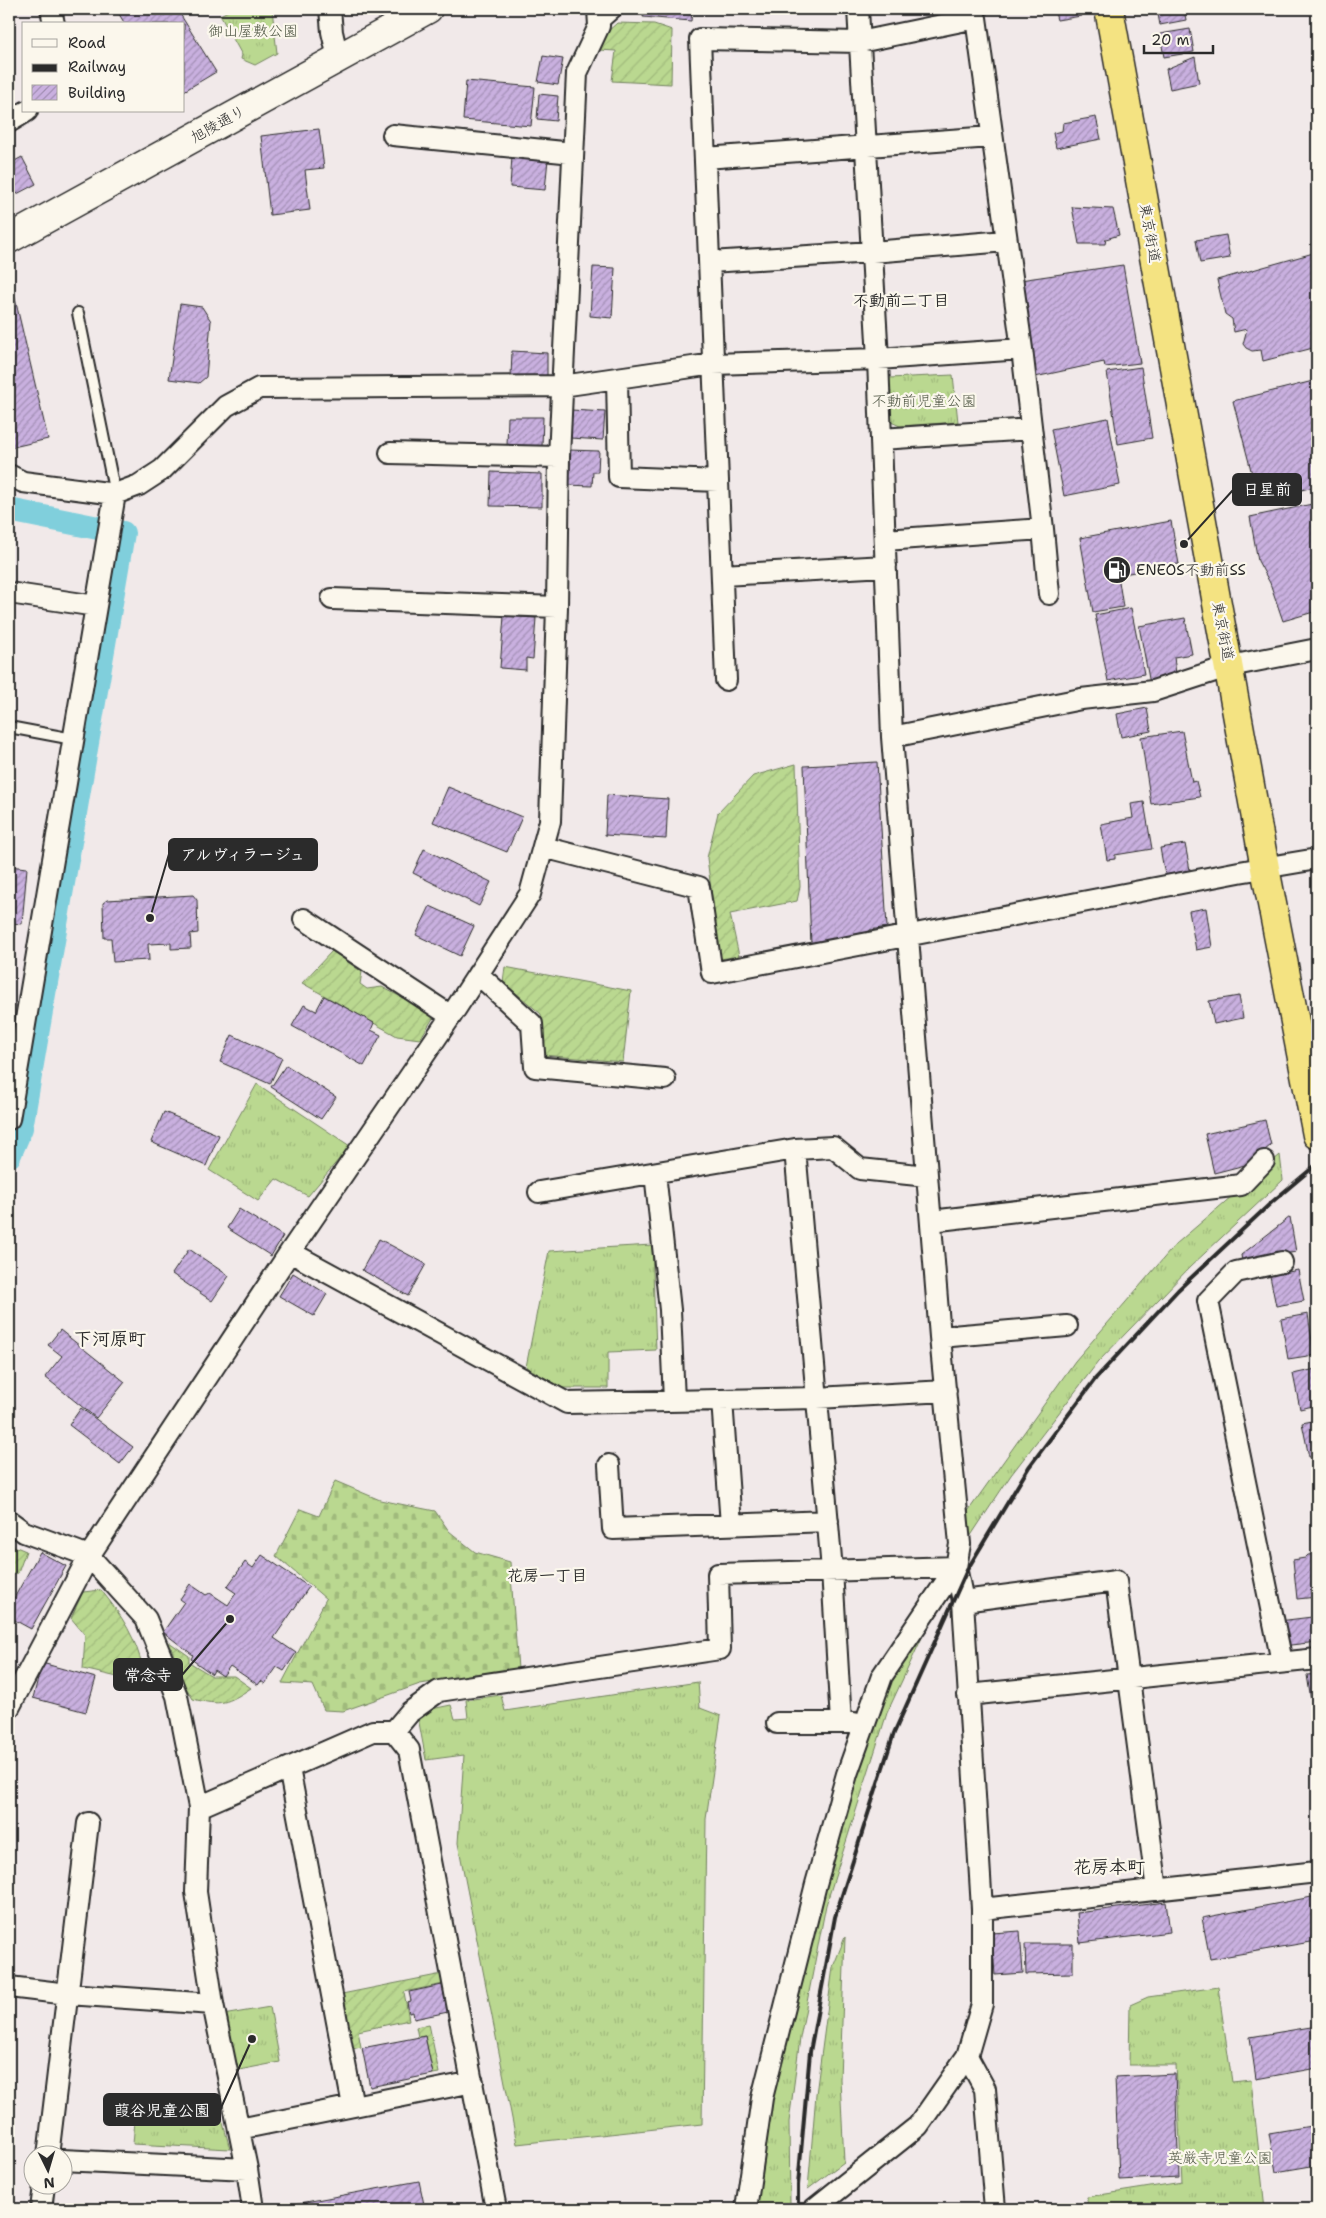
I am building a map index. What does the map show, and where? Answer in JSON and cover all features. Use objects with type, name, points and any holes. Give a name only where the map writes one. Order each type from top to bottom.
[{"type":"highway","name":"東京街道","points":[[1109,9],[1230,666],[1265,868],[1317,1136]]},
{"type":"street","points":[[51,9],[54,22]]},
{"type":"street","points":[[330,9],[332,32],[338,58]]},
{"type":"street","name":"旭陵通り","points":[[9,239],[428,9]]},
{"type":"street","points":[[814,2209],[918,2126],[967,2056],[982,2004],[982,1909],[963,1601],[956,1567],[960,1544],[940,1337],[892,737],[878,359],[858,9]]},
{"type":"street","points":[[9,1708],[89,1556],[290,1252],[451,1016],[530,894],[550,821],[557,608],[559,457],[577,72],[599,17]]},
{"type":"street","points":[[726,680],[700,39],[860,42],[976,18],[1022,349],[1049,594]]},
{"type":"street","points":[[9,122],[25,112]]},
{"type":"street","points":[[393,135],[573,153]]},
{"type":"street","points":[[705,158],[992,137]]},
{"type":"street","points":[[710,262],[1006,241]]},
{"type":"street","points":[[9,475],[22,482],[115,494],[138,485],[162,470],[226,406],[259,388],[562,386],[713,364],[878,359],[1022,349]]},
{"type":"street","points":[[617,378],[619,477],[718,481]]},
{"type":"street","points":[[881,439],[1031,429]]},
{"type":"street","points":[[390,453],[559,457]]},
{"type":"street","points":[[9,1119],[115,494]]},
{"type":"street","points":[[885,540],[1043,529]]},
{"type":"street","points":[[722,575],[886,566]]},
{"type":"street","points":[[9,593],[96,606]]},
{"type":"street","points":[[332,599],[557,608]]},
{"type":"street","points":[[892,737],[1081,699],[1153,691],[1230,666],[1317,649]]},
{"type":"street","points":[[543,847],[698,887],[712,973],[1317,859]]},
{"type":"street","points":[[304,919],[451,1016]]},
{"type":"street","points":[[478,974],[532,1024],[534,1067],[664,1079]]},
{"type":"street","points":[[539,1192],[795,1149],[833,1147],[860,1169],[927,1176]]},
{"type":"street","points":[[795,1149],[832,1570],[840,1723]]},
{"type":"street","points":[[931,1221],[1241,1185],[1264,1162]]},
{"type":"street","points":[[655,1173],[670,1310],[674,1401]]},
{"type":"street","points":[[290,1252],[567,1403],[817,1398],[946,1391]]},
{"type":"street","points":[[1282,1262],[1236,1272],[1208,1301],[1282,1662]]},
{"type":"street","points":[[940,1337],[1067,1326]]},
{"type":"street","points":[[722,1400],[731,1525]]},
{"type":"street","points":[[610,1465],[613,1529],[828,1522]]},
{"type":"street","points":[[9,1521],[24,1532],[89,1556],[146,1619],[177,1696],[199,1807],[196,1892],[213,2004],[247,2169],[253,2209]]},
{"type":"street","points":[[199,1807],[373,1731],[394,1730],[410,1712],[439,1690],[720,1649],[718,1574],[956,1567]]},
{"type":"street","points":[[746,2209],[762,2098],[816,1884],[847,1774],[882,1676],[956,1567]]},
{"type":"street","points":[[963,1601],[1116,1581],[1157,1890]]},
{"type":"street","points":[[968,1695],[1317,1659]]},
{"type":"street","points":[[777,1723],[866,1723]]},
{"type":"street","points":[[394,1730],[409,1750],[496,2209]]},
{"type":"street","points":[[289,1768],[353,2106]]},
{"type":"street","points":[[49,2146],[88,1823]]},
{"type":"street","points":[[982,1909],[1317,1872]]},
{"type":"street","points":[[9,1988],[213,2004]]},
{"type":"street","points":[[967,2056],[985,2089],[995,2209]]},
{"type":"street","points":[[239,2129],[473,2082]]},
{"type":"street","points":[[72,2160],[247,2169]]},
{"type":"street","points":[[41,2209],[43,2196]]},
{"type":"lane","points":[[599,17],[618,9]]},
{"type":"lane","points":[[78,313],[115,494]]},
{"type":"lane","points":[[9,727],[73,739]]},
{"type":"green space","name":"御山屋敷公園","points":[[232,9],[272,9],[277,53],[255,65],[241,59],[242,55],[220,15]]},
{"type":"green space","points":[[617,23],[654,24],[672,30],[671,84],[612,81],[616,51],[599,50],[607,32]]},
{"type":"green space","name":"不動前児童公園","points":[[953,375],[958,422],[900,426],[891,422],[889,378]]},
{"type":"green space","points":[[796,764],[800,887],[797,901],[730,914],[739,956],[720,959],[707,858],[718,813],[753,776]]},
{"type":"green space","points":[[332,951],[362,972],[360,984],[367,989],[382,987],[435,1015],[420,1039],[397,1036],[302,983]]},
{"type":"green space","points":[[505,967],[631,991],[623,1062],[542,1055],[541,1014],[503,982]]},
{"type":"green space","points":[[257,1084],[350,1146],[308,1196],[276,1179],[258,1201],[209,1170]]},
{"type":"green space","points":[[1280,1155],[1283,1180],[1190,1267],[1098,1362],[1011,1475],[968,1540],[966,1514],[1075,1361],[1176,1244]]},
{"type":"green space","points":[[652,1245],[656,1350],[608,1352],[608,1388],[563,1388],[526,1367],[549,1251]]},
{"type":"green space","points":[[335,1481],[380,1500],[435,1511],[449,1531],[475,1552],[510,1562],[518,1669],[420,1684],[343,1711],[324,1710],[313,1685],[282,1683],[326,1599],[276,1556],[300,1509],[319,1516]]},
{"type":"green space","points":[[9,1544],[26,1551],[18,1573],[9,1575]]},
{"type":"green space","points":[[101,1590],[128,1628],[144,1672],[126,1679],[83,1669],[85,1635],[71,1618],[83,1592]]},
{"type":"green space","points":[[932,1616],[887,1713],[826,1905],[800,2038],[789,2122],[790,2204],[784,2209],[752,2209],[768,2099],[846,1802],[892,1677]]},
{"type":"green space","points":[[169,1642],[189,1656],[189,1662],[212,1676],[234,1676],[251,1688],[224,1702],[217,1703],[193,1699],[185,1686]]},
{"type":"green space","points":[[698,1682],[700,1708],[721,1716],[706,1819],[702,2124],[517,2144],[458,1843],[464,1755],[426,1760],[417,1712],[451,1705],[455,1719],[468,1718],[466,1700],[501,1695],[505,1711]]},
{"type":"green space","points":[[845,1937],[840,2079],[844,2162],[808,2189],[816,2094],[833,1967]]},
{"type":"green space","points":[[442,1974],[444,1984],[404,1992],[409,2020],[358,2031],[361,2047],[352,2049],[342,1994]]},
{"type":"green space","name":"英厳寺児童公園","points":[[1218,1987],[1232,2082],[1251,2080],[1265,2209],[1182,2209],[1182,2204],[1138,2209],[1087,2209],[1087,2197],[1182,2182],[1176,2065],[1129,2065],[1130,2005],[1148,1997]]},
{"type":"green space","points":[[270,2007],[280,2062],[234,2071],[223,2015]]},
{"type":"green space","points":[[429,2024],[439,2073],[433,2074],[425,2036],[418,2037],[416,2027]]},
{"type":"green space","points":[[137,2096],[217,2101],[230,2149],[133,2144]]},
{"type":"building","points":[[116,9],[177,9],[216,72],[185,90],[185,22],[124,22]]},
{"type":"building","points":[[644,9],[692,9],[691,21],[643,17]]},
{"type":"building","points":[[1054,9],[1079,9],[1081,16],[1057,20]]},
{"type":"building","points":[[1157,9],[1184,9],[1186,20],[1160,25]]},
{"type":"building","points":[[1190,29],[1194,52],[1164,57],[1160,34]]},
{"type":"building","points":[[543,56],[563,59],[558,85],[538,82]]},
{"type":"building","points":[[1195,57],[1199,83],[1170,89],[1166,69]]},
{"type":"building","points":[[466,81],[535,87],[531,126],[463,120]]},
{"type":"building","points":[[539,94],[558,96],[556,121],[537,119]]},
{"type":"building","points":[[1096,117],[1101,139],[1056,148],[1053,133],[1062,131],[1063,123]]},
{"type":"building","points":[[319,129],[324,168],[305,170],[310,210],[270,215],[261,136]]},
{"type":"building","points":[[512,156],[548,159],[545,190],[510,187]]},
{"type":"building","points":[[22,157],[36,184],[15,195],[9,182],[9,164]]},
{"type":"building","points":[[1072,207],[1113,209],[1119,235],[1106,239],[1105,244],[1079,244]]},
{"type":"building","points":[[1226,235],[1230,258],[1200,263],[1196,240]]},
{"type":"building","points":[[1317,252],[1317,347],[1263,361],[1261,350],[1252,351],[1243,344],[1247,329],[1234,332],[1232,319],[1225,314],[1217,280]]},
{"type":"building","points":[[1123,265],[1140,363],[1105,367],[1104,362],[1035,377],[1020,280]]},
{"type":"building","points":[[593,267],[615,268],[612,318],[590,316]]},
{"type":"building","points":[[13,290],[48,439],[9,448],[9,291]]},
{"type":"building","points":[[180,304],[202,307],[211,321],[206,377],[199,383],[169,379]]},
{"type":"building","points":[[512,351],[547,353],[547,378],[511,377]]},
{"type":"building","points":[[1141,367],[1152,438],[1118,444],[1107,372]]},
{"type":"building","points":[[1317,380],[1317,486],[1259,501],[1233,401]]},
{"type":"building","points":[[571,410],[605,412],[603,440],[570,438]]},
{"type":"building","points":[[508,417],[543,417],[542,446],[507,446]]},
{"type":"building","points":[[1108,418],[1120,485],[1064,496],[1051,429]]},
{"type":"building","points":[[569,450],[599,451],[598,472],[593,472],[592,486],[567,485]]},
{"type":"building","points":[[491,472],[542,474],[542,507],[490,506]]},
{"type":"building","points":[[1317,503],[1317,611],[1283,621],[1270,583],[1258,561],[1250,517]]},
{"type":"building","name":"ENEOS不動前SS","points":[[1171,521],[1179,564],[1118,575],[1123,607],[1093,612],[1080,538]]},
{"type":"building","points":[[1131,608],[1144,674],[1108,681],[1095,615]]},
{"type":"building","points":[[504,616],[536,618],[533,659],[526,658],[526,670],[500,668]]},
{"type":"building","points":[[1185,618],[1192,654],[1174,657],[1176,674],[1150,684],[1139,626]]},
{"type":"building","points":[[1147,708],[1151,731],[1121,737],[1117,714]]},
{"type":"building","points":[[1182,731],[1192,782],[1196,781],[1200,797],[1151,804],[1141,737]]},
{"type":"building","points":[[877,762],[887,927],[870,930],[868,935],[811,945],[804,766]]},
{"type":"building","points":[[448,787],[522,817],[507,852],[433,822]]},
{"type":"building","points":[[607,795],[668,799],[666,839],[605,835]]},
{"type":"building","points":[[1144,802],[1152,849],[1115,855],[1115,859],[1107,860],[1101,824],[1133,818],[1131,804]]},
{"type":"building","points":[[1185,844],[1190,870],[1165,875],[1160,848]]},
{"type":"building","points":[[424,849],[491,882],[479,906],[413,873]]},
{"type":"building","points":[[9,866],[27,868],[22,924],[9,923]]},
{"type":"building","points":[[193,895],[197,900],[198,933],[190,934],[191,948],[171,949],[171,943],[148,944],[149,960],[113,962],[111,938],[104,938],[103,903],[107,900]]},
{"type":"building","points":[[430,906],[474,926],[460,956],[416,935]]},
{"type":"building","points":[[1206,908],[1212,947],[1196,950],[1189,911]]},
{"type":"building","points":[[324,996],[374,1023],[371,1030],[381,1035],[364,1066],[292,1026],[304,1005],[316,1011]]},
{"type":"building","points":[[1239,996],[1243,1018],[1214,1024],[1209,1001]]},
{"type":"building","points":[[232,1035],[282,1058],[270,1084],[220,1062]]},
{"type":"building","points":[[286,1065],[336,1097],[321,1119],[271,1087]]},
{"type":"building","points":[[164,1112],[219,1135],[206,1166],[151,1142]]},
{"type":"building","points":[[1265,1120],[1271,1145],[1249,1164],[1214,1173],[1205,1134]]},
{"type":"building","points":[[239,1209],[283,1236],[271,1256],[227,1228]]},
{"type":"building","points":[[1290,1217],[1296,1252],[1242,1261],[1241,1255]]},
{"type":"building","points":[[379,1239],[426,1264],[408,1296],[362,1270]]},
{"type":"building","points":[[189,1249],[229,1276],[212,1301],[172,1274]]},
{"type":"building","points":[[1298,1270],[1304,1301],[1276,1306],[1270,1276]]},
{"type":"building","points":[[293,1273],[327,1294],[314,1316],[279,1296]]},
{"type":"building","points":[[1308,1314],[1314,1355],[1288,1359],[1281,1319]]},
{"type":"building","points":[[60,1330],[125,1382],[96,1418],[45,1377],[62,1356],[48,1345]]},
{"type":"building","points":[[1316,1369],[1317,1405],[1300,1409],[1293,1374]]},
{"type":"building","points":[[81,1408],[133,1447],[120,1464],[69,1425]]},
{"type":"building","points":[[1317,1420],[1317,1456],[1309,1457],[1302,1423]]},
{"type":"building","points":[[9,1471],[12,1471],[11,1485],[9,1485]]},
{"type":"building","points":[[40,1552],[66,1566],[31,1629],[9,1617],[9,1607]]},
{"type":"building","points":[[1317,1554],[1317,1597],[1297,1599],[1293,1560]]},
{"type":"building","points":[[262,1555],[309,1587],[274,1638],[296,1653],[284,1671],[277,1667],[265,1684],[261,1681],[258,1685],[230,1666],[223,1676],[214,1670],[212,1674],[191,1659],[193,1655],[163,1632],[184,1602],[180,1599],[190,1584],[206,1595],[210,1593],[228,1605],[236,1593],[227,1587],[245,1562],[253,1568]]},
{"type":"building","points":[[1312,1617],[1313,1626],[1317,1625],[1317,1642],[1282,1646],[1279,1621]]},
{"type":"building","points":[[42,1663],[96,1678],[86,1712],[33,1698]]},
{"type":"building","points":[[1317,1674],[1317,1706],[1312,1707],[1307,1675]]},
{"type":"building","points":[[1317,1896],[1317,1941],[1210,1959],[1202,1918]]},
{"type":"building","points":[[1166,1902],[1170,1932],[1080,1943],[1077,1913]]},
{"type":"building","points":[[1020,1931],[1023,1973],[995,1975],[992,1933]]},
{"type":"building","points":[[1025,1944],[1073,1944],[1073,1973],[1026,1974]]},
{"type":"building","points":[[442,1985],[448,2012],[414,2019],[413,2012],[409,2013],[407,2002],[411,2001],[409,1992]]},
{"type":"building","points":[[1317,2026],[1317,2068],[1256,2079],[1250,2037]]},
{"type":"building","points":[[425,2036],[433,2074],[370,2087],[362,2048]]},
{"type":"building","points":[[1175,2074],[1179,2177],[1119,2180],[1115,2077]]},
{"type":"building","points":[[1317,2125],[1317,2165],[1276,2172],[1269,2133]]},
{"type":"building","points":[[419,2181],[425,2209],[296,2209],[295,2204]]},
{"type":"building","points":[[1317,2187],[1317,2209],[1315,2209],[1312,2188]]},
{"type":"waterway","points":[[9,510],[123,533],[21,1128],[9,1156]]},
{"type":"railway","points":[[798,2209],[798,2185],[810,2052],[835,1917],[894,1733],[967,1570],[1029,1467],[1096,1378],[1178,1290],[1272,1202],[1317,1164]]},
{"type":"place","name":"日星前","points":[[1184,544]]},
{"type":"place","name":"ENEOS不動前SS","points":[[1117,570]]},
{"type":"place","name":"アルヴィラージュ","points":[[150,918]]},
{"type":"place","name":"常念寺","points":[[230,1619]]},
{"type":"place","name":"葭谷児童公園","points":[[252,2039]]},
{"type":"district","name":"不動前二丁目","points":[[901,300]]},
{"type":"district","name":"下河原町","points":[[110,1339]]},
{"type":"district","name":"花房一丁目","points":[[547,1575]]},
{"type":"district","name":"花房本町","points":[[1109,1867]]}]
